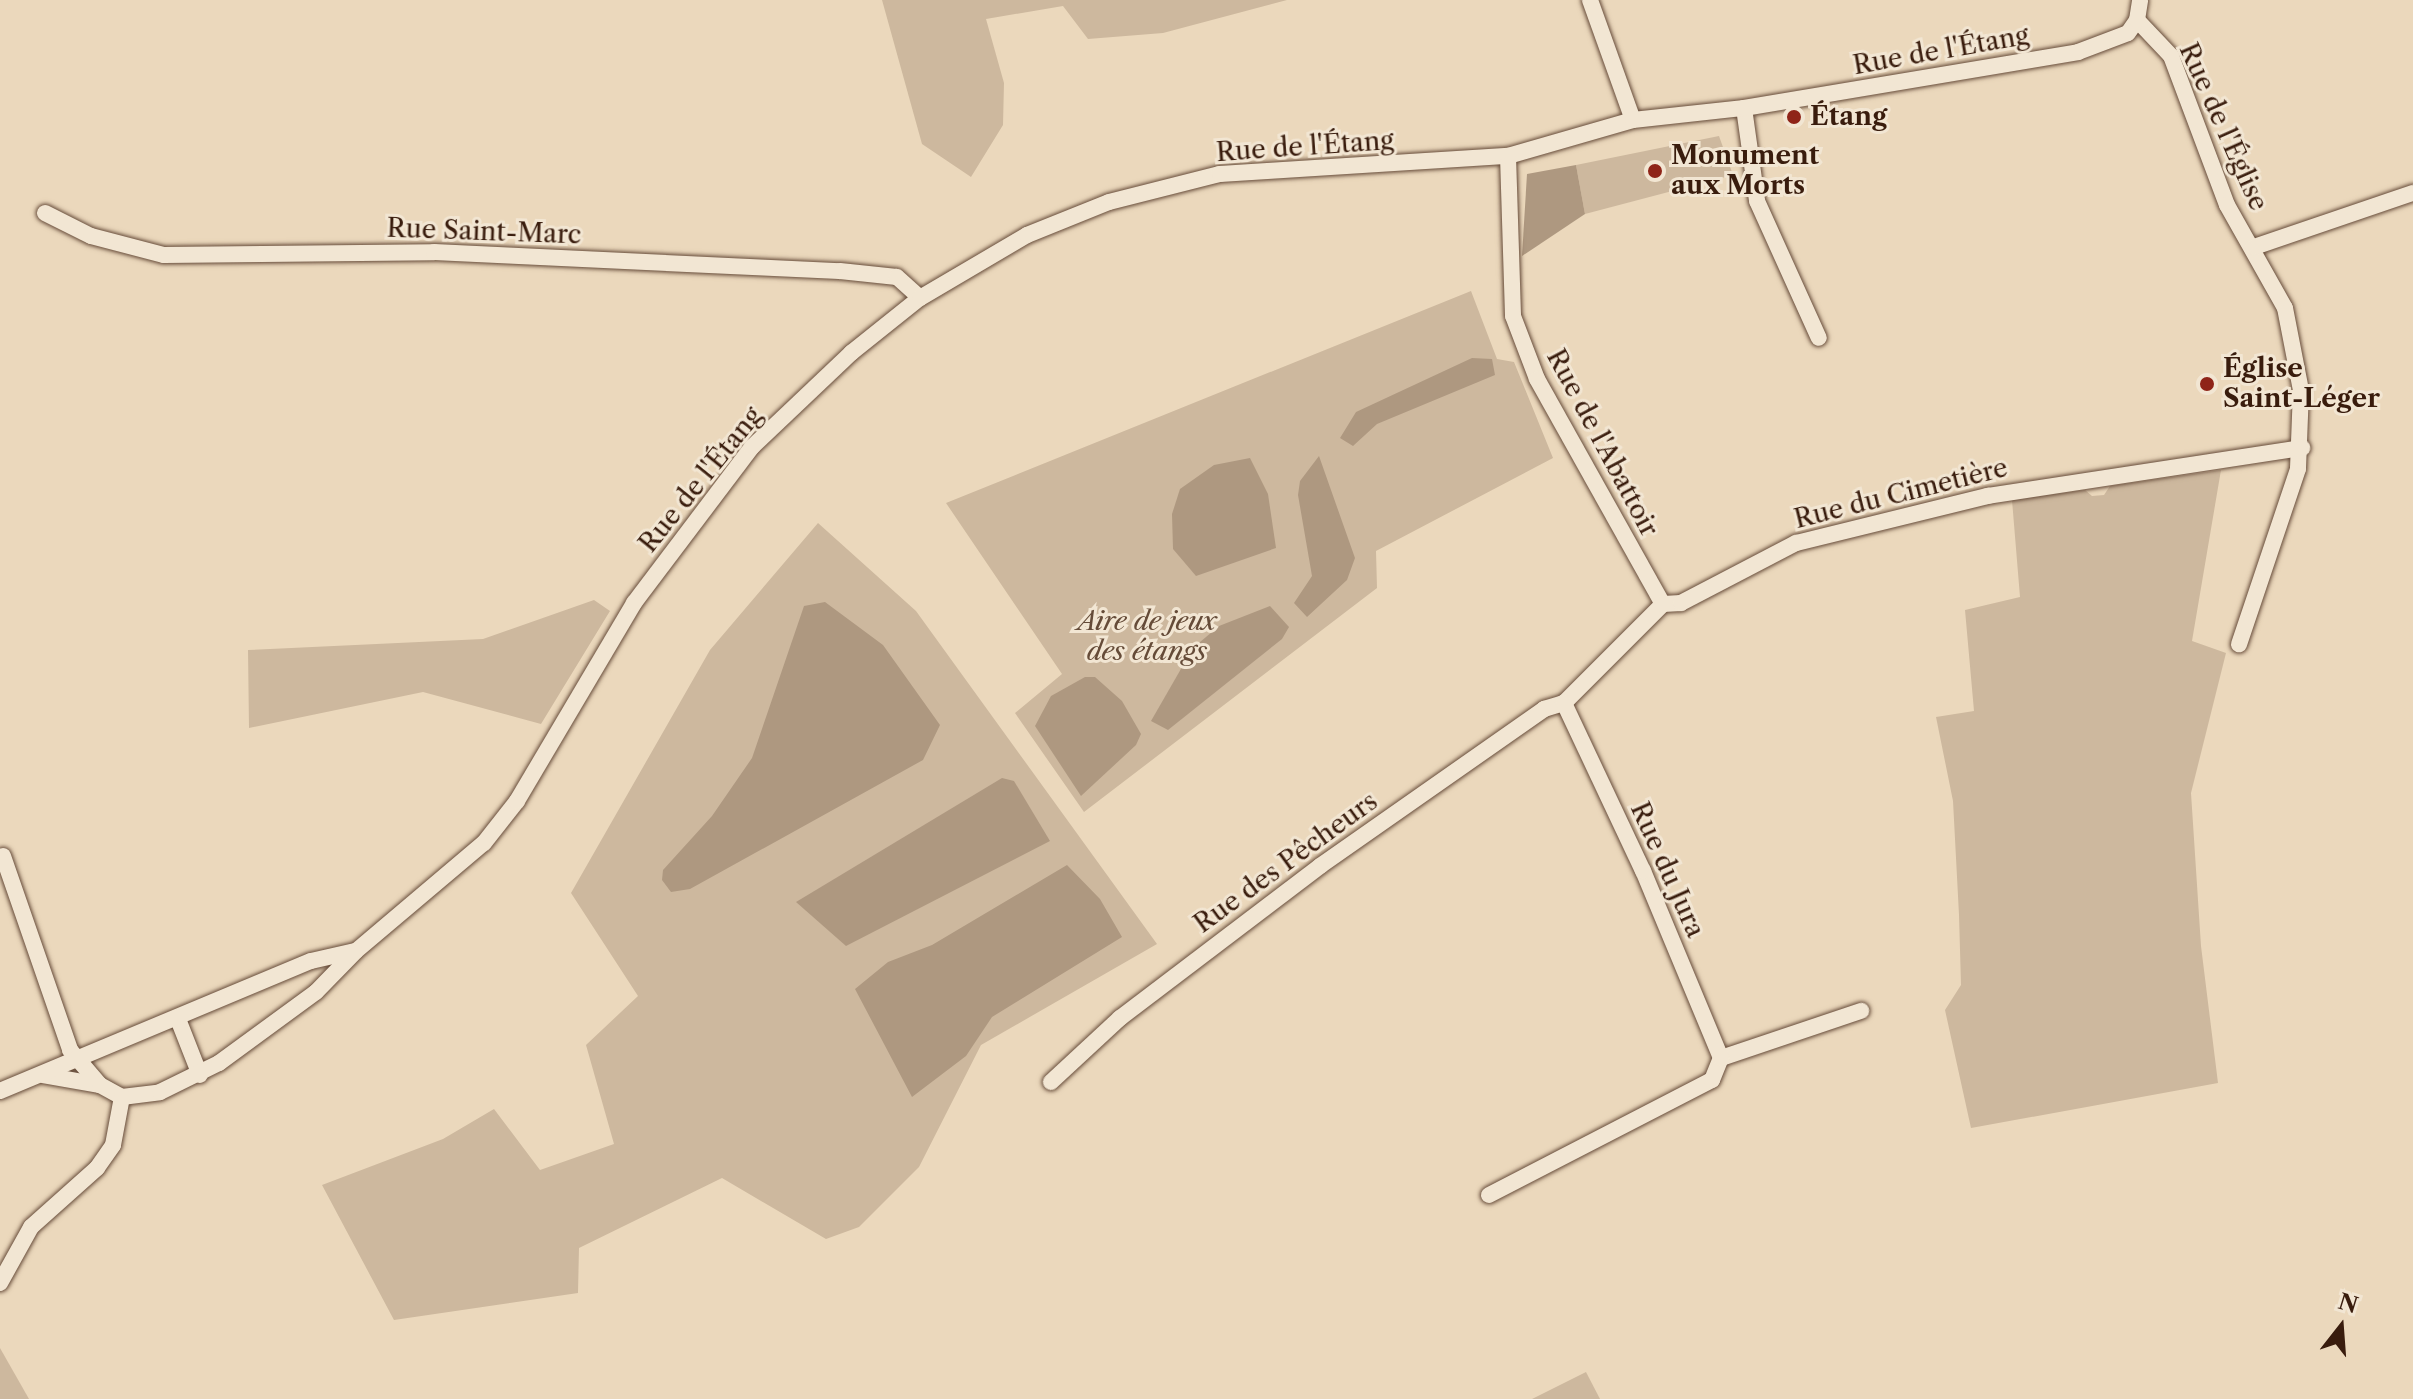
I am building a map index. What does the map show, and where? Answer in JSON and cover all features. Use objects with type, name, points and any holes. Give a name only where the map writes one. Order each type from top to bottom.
[{"type":"street","points":[[1590,0],[1633,120]]},
{"type":"street","points":[[2137,20],[2140,0]]},
{"type":"street","name":"Rue de l'Étang","points":[[122,1097],[160,1092],[200,1075],[316,992],[356,951],[484,843],[517,801],[634,603],[752,447],[851,353],[960,270],[1066,216],[1151,190],[1257,169],[1431,164],[1508,156],[1633,120],[1744,108],[2078,52],[2108,44],[2137,20]]},
{"type":"street","name":"Rue de l'Église","points":[[2137,20],[2171,56],[2227,205],[2254,247],[2285,308],[2301,390],[2302,448],[2239,644]]},
{"type":"street","points":[[1744,108],[1757,201],[1819,338]]},
{"type":"street","name":"Rue de l'Abattoir","points":[[1508,156],[1513,316],[1537,379],[1663,604]]},
{"type":"street","points":[[2254,247],[2413,193]]},
{"type":"street","name":"Rue Saint-Marc","points":[[45,213],[91,236],[164,255],[434,252],[840,271],[897,277],[920,298]]},
{"type":"street","name":"Rue du Cimetière","points":[[1564,703],[1663,604],[1681,603],[1796,543],[1988,496],[2302,448]]},
{"type":"street","name":"Rue du Jura","points":[[1564,703],[1643,871],[1721,1058]]},
{"type":"street","name":"Rue des Pêcheurs","points":[[1051,1082],[1120,1018],[1320,866],[1544,709],[1564,703]]},
{"type":"street","points":[[3,856],[70,1050],[100,1085]]},
{"type":"street","name":"Rue de l'Étang","points":[[0,1091],[311,961],[356,951]]},
{"type":"street","points":[[1489,1195],[1712,1080],[1721,1058],[1861,1011]]},
{"type":"street","points":[[178,1019],[200,1075]]},
{"type":"street","points":[[0,1283],[31,1227],[97,1168],[113,1145],[122,1097],[100,1085],[43,1075]]},
{"type":"green space","points":[[882,0],[1287,0],[1163,33],[1088,39],[1063,6],[986,19],[1004,83],[1003,125],[971,177],[922,144]]},
{"type":"green space","points":[[1719,136],[1733,175],[1585,214],[1576,165]]},
{"type":"green space","name":"Aire de jeux des étangs","points":[[1471,291],[1497,359],[1514,362],[1553,458],[1376,551],[1377,588],[1084,812],[1015,713],[1062,674],[946,503]]},
{"type":"green space","points":[[2221,470],[2192,641],[2226,653],[2191,793],[2201,946],[2218,1083],[1971,1128],[1945,1010],[1961,985],[1959,915],[1953,801],[1936,717],[1974,711],[1965,610],[2020,597],[2012,500],[2085,490],[2092,496],[2104,495],[2110,486]]},
{"type":"green space","points":[[818,523],[916,611],[1157,944],[981,1045],[919,1167],[859,1227],[826,1239],[722,1178],[579,1248],[578,1293],[394,1320],[322,1185],[443,1139],[494,1109],[540,1170],[614,1144],[586,1045],[638,996],[571,893],[710,650]]},
{"type":"green space","points":[[594,600],[610,611],[541,724],[423,692],[249,728],[248,650],[483,639]]},
{"type":"green space","points":[[0,1348],[29,1399],[0,1399]]},
{"type":"green space","points":[[1586,1372],[1600,1399],[1532,1399]]},
{"type":"shaded area","points":[[1576,165],[1585,214],[1522,256],[1527,174]]},
{"type":"shaded area","points":[[1472,358],[1492,359],[1495,375],[1377,424],[1353,446],[1340,438],[1356,412]]},
{"type":"shaded area","points":[[1319,456],[1355,558],[1347,580],[1307,617],[1294,603],[1312,576],[1298,495],[1300,481]]},
{"type":"shaded area","points":[[1250,458],[1268,494],[1276,548],[1196,576],[1173,549],[1172,514],[1180,489],[1214,465]]},
{"type":"shaded area","points":[[825,602],[883,645],[940,725],[923,760],[690,889],[671,892],[662,880],[663,870],[712,816],[752,758],[804,606]]},
{"type":"shaded area","points":[[1270,606],[1289,627],[1282,639],[1168,730],[1151,721],[1193,648],[1219,626]]},
{"type":"shaded area","points":[[1085,677],[1095,677],[1122,701],[1141,734],[1136,745],[1081,796],[1035,726],[1051,696]]},
{"type":"shaded area","points":[[1002,778],[1014,781],[1050,841],[846,946],[796,902]]},
{"type":"shaded area","points":[[1067,865],[1100,899],[1122,937],[992,1017],[966,1056],[912,1097],[855,989],[888,962],[932,945]]},
{"type":"place","name":"Étang","points":[[1794,117]]},
{"type":"place","name":"Monument aux Morts","points":[[1655,171]]},
{"type":"place","name":"Église Saint-Léger","points":[[2207,384]]}]
